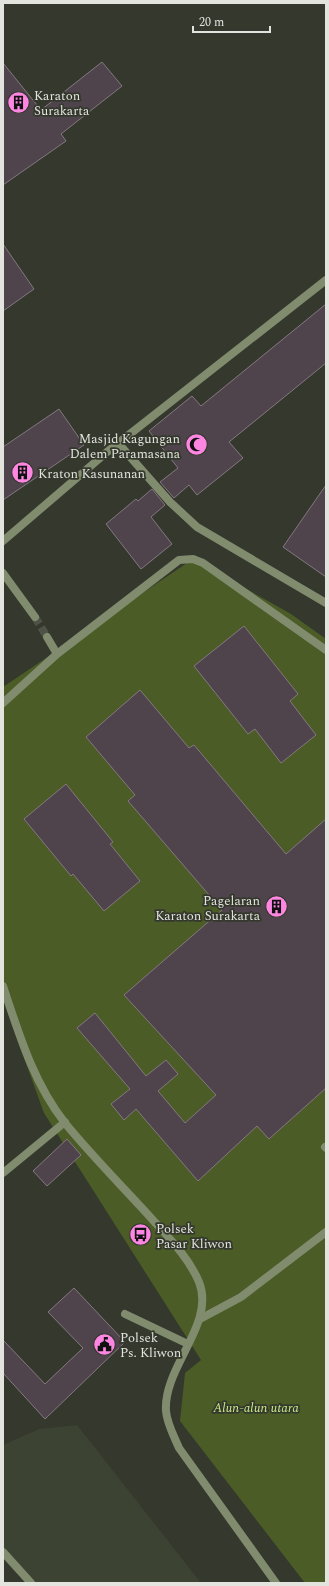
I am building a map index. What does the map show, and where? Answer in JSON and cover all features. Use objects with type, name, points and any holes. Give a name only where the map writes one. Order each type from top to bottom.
[{"type":"street","points":[[3,541],[118,443],[326,280]]},
{"type":"street","points":[[118,443],[170,502],[197,527],[326,603]]},
{"type":"street","points":[[3,704],[57,654],[175,563],[186,559],[203,563],[326,650]]},
{"type":"street","points":[[3,573],[35,617]]},
{"type":"street","points":[[47,637],[57,654]]},
{"type":"street","points":[[3,986],[28,1061],[45,1092],[65,1122],[168,1237],[189,1264],[199,1283],[202,1300],[200,1319],[177,1366],[168,1390],[166,1411],[170,1427],[179,1448],[276,1583]]},
{"type":"street","points":[[3,1173],[65,1122]]},
{"type":"street","points":[[200,1319],[241,1297],[326,1232]]},
{"type":"street","points":[[125,1314],[188,1344]]},
{"type":"street","points":[[3,1552],[31,1583]]},
{"type":"shaded area","points":[[77,1425],[201,1583],[35,1583],[3,1547],[3,1445],[39,1429]]},
{"type":"green space","name":"Alun-alun utara","points":[[193,559],[291,614],[326,639],[326,1583],[305,1583],[180,1421],[185,1373],[201,1360],[44,1113],[3,1000],[3,687]]},
{"type":"building","name":"Karaton Surakarta","points":[[102,62],[122,86],[61,134],[66,141],[3,185],[3,63],[41,110]]},
{"type":"building","points":[[3,244],[34,289],[3,311]]},
{"type":"building","points":[[326,304],[326,363],[229,442],[243,458],[197,495],[189,485],[174,498],[160,482],[178,468],[149,431],[192,396],[201,406]]},
{"type":"building","name":"Kraton Kasunanan","points":[[59,409],[84,445],[3,500],[3,447]]},
{"type":"building","points":[[326,485],[326,577],[283,547]]},
{"type":"building","points":[[152,489],[165,505],[151,517],[172,544],[141,569],[106,524],[136,499],[138,501]]},
{"type":"building","points":[[244,626],[298,694],[290,701],[316,735],[281,763],[255,729],[248,734],[194,666]]},
{"type":"building","points":[[140,690],[189,748],[194,745],[286,854],[326,819],[326,1088],[269,1139],[257,1126],[198,1181],[136,1109],[124,1120],[111,1104],[130,1089],[77,1028],[95,1013],[146,1076],[166,1060],[178,1074],[158,1091],[185,1123],[216,1095],[124,995],[222,910],[128,801],[135,795],[86,737]]},
{"type":"building","points":[[66,784],[113,842],[110,844],[140,881],[104,911],[73,874],[71,876],[24,819]]},
{"type":"building","points":[[67,1139],[81,1155],[47,1186],[33,1171]]},
{"type":"building","name":"Polsek Ps. Kliwon","points":[[74,1288],[125,1342],[45,1419],[3,1373],[3,1340],[45,1384],[83,1348],[48,1312]]},
{"type":"tunnel","points":[[35,617],[47,637]]},
{"type":"place","name":"Karaton Surakarta","points":[[19,102]]},
{"type":"place","name":"Masjid Kagungan Dalem Paramasana","points":[[196,445]]},
{"type":"place","name":"Kraton Kasunanan","points":[[23,473]]},
{"type":"place","name":"Pagelaran Karaton Surakarta","points":[[276,907]]},
{"type":"place","name":"Polsek Pasar Kliwon","points":[[140,1235]]},
{"type":"place","name":"Polsek Ps. Kliwon","points":[[104,1344]]}]
